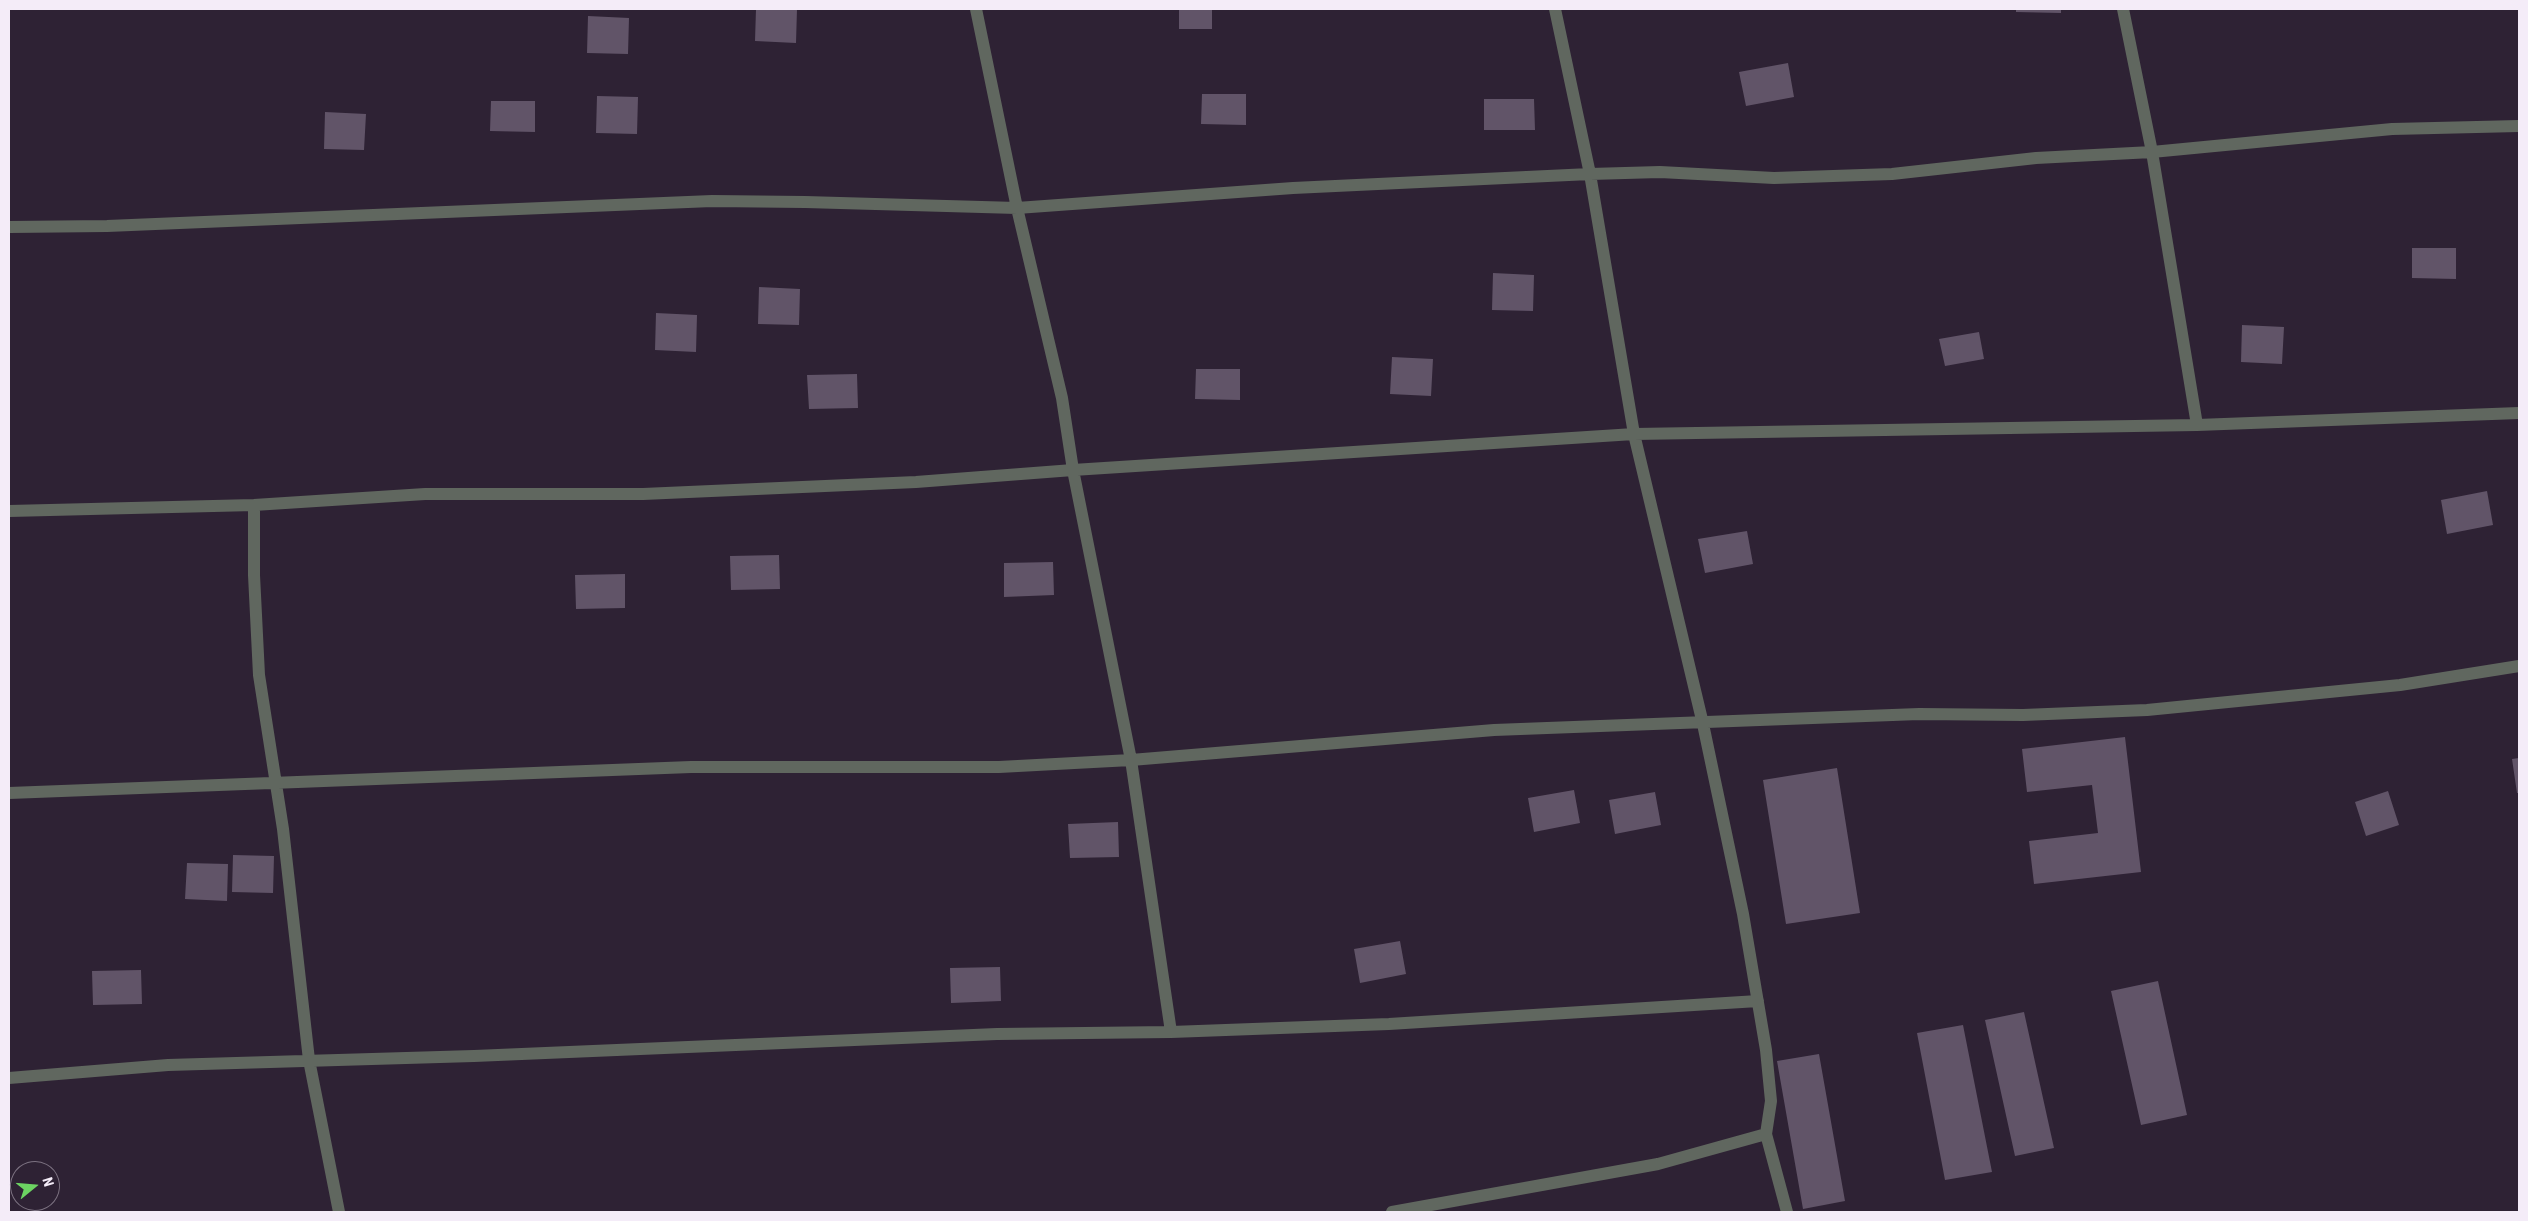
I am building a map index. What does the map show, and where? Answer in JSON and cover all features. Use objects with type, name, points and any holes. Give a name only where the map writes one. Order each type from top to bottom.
[{"type":"street","points":[[976,9],[1017,208],[1062,398],[1074,470],[1131,760],[1171,1032]]},
{"type":"street","points":[[1555,9],[1590,174],[1634,434],[1703,724],[1743,914],[1758,1001],[1771,1101],[1766,1134],[1787,1212]]},
{"type":"street","points":[[2123,9],[2152,152],[2198,425]]},
{"type":"street","points":[[9,227],[107,226],[712,201],[1017,208],[1293,188],[1590,174],[1660,172],[1774,178],[1892,174],[2036,158],[2152,152],[2392,129],[2519,126]]},
{"type":"street","points":[[9,511],[254,505],[425,494],[643,494],[790,488],[916,482],[1634,434],[2198,425],[2519,413]]},
{"type":"street","points":[[254,505],[254,575],[259,675],[283,830],[309,1060],[339,1212]]},
{"type":"street","points":[[9,793],[691,767],[999,767],[1131,760],[1494,730],[1703,724],[1919,714],[2023,715],[2147,710],[2400,685],[2519,666]]},
{"type":"street","points":[[9,1078],[168,1065],[474,1056],[998,1034],[1171,1032],[1389,1024],[1758,1001]]},
{"type":"street","points":[[1392,1212],[1658,1164],[1766,1134]]},
{"type":"building","points":[[756,9],[797,9],[796,43],[755,41]]},
{"type":"building","points":[[1179,9],[1212,9],[1212,29],[1179,29]]},
{"type":"building","points":[[2016,9],[2061,9],[2061,13],[2016,12]]},
{"type":"building","points":[[588,16],[629,18],[628,54],[587,53]]},
{"type":"building","points":[[1788,63],[1794,97],[1746,106],[1739,72]]},
{"type":"building","points":[[1202,94],[1246,94],[1246,125],[1201,124]]},
{"type":"building","points":[[597,96],[638,97],[637,134],[596,133]]},
{"type":"building","points":[[1484,99],[1534,99],[1535,130],[1484,130]]},
{"type":"building","points":[[491,101],[535,101],[535,132],[490,131]]},
{"type":"building","points":[[325,112],[366,114],[364,150],[324,149]]},
{"type":"building","points":[[2412,248],[2456,248],[2456,279],[2412,278]]},
{"type":"building","points":[[1493,273],[1534,275],[1533,311],[1492,310]]},
{"type":"building","points":[[759,287],[800,289],[799,325],[758,324]]},
{"type":"building","points":[[656,313],[697,315],[696,352],[655,350]]},
{"type":"building","points":[[2242,325],[2284,327],[2282,364],[2241,362]]},
{"type":"building","points":[[1979,332],[1984,359],[1945,366],[1939,339]]},
{"type":"building","points":[[1392,357],[1433,359],[1431,396],[1390,394]]},
{"type":"building","points":[[1196,369],[1240,369],[1240,400],[1195,399]]},
{"type":"building","points":[[857,374],[858,408],[809,409],[807,375]]},
{"type":"building","points":[[2487,491],[2493,525],[2447,534],[2441,500]]},
{"type":"building","points":[[1747,531],[1753,564],[1705,573],[1698,539]]},
{"type":"building","points":[[779,555],[780,589],[731,590],[730,556]]},
{"type":"building","points":[[1053,562],[1054,595],[1004,597],[1004,563]]},
{"type":"building","points":[[625,574],[625,608],[576,609],[575,575]]},
{"type":"building","points":[[2125,737],[2141,872],[2034,884],[2029,841],[2098,833],[2092,785],[2027,792],[2022,749]]},
{"type":"building","points":[[2519,758],[2519,793],[2517,793],[2512,759]]},
{"type":"building","points":[[1837,768],[1860,913],[1786,924],[1763,780]]},
{"type":"building","points":[[1574,790],[1580,823],[1534,832],[1528,798]]},
{"type":"building","points":[[2388,791],[2399,825],[2366,836],[2355,802]]},
{"type":"building","points":[[1655,792],[1661,825],[1615,834],[1609,800]]},
{"type":"building","points":[[1118,822],[1119,857],[1070,858],[1068,824]]},
{"type":"building","points":[[233,855],[274,856],[273,893],[232,892]]},
{"type":"building","points":[[187,863],[228,864],[227,901],[185,899]]},
{"type":"building","points":[[1400,941],[1406,974],[1360,983],[1354,949]]},
{"type":"building","points":[[1000,967],[1001,1001],[951,1003],[950,968]]},
{"type":"building","points":[[141,970],[142,1004],[93,1005],[92,971]]},
{"type":"building","points":[[2158,981],[2187,1115],[2141,1125],[2111,991]]},
{"type":"building","points":[[2024,1012],[2054,1148],[2015,1156],[1985,1020]]},
{"type":"building","points":[[1963,1025],[1992,1172],[1945,1180],[1917,1033]]},
{"type":"building","points":[[1819,1054],[1845,1201],[1803,1209],[1777,1061]]}]
